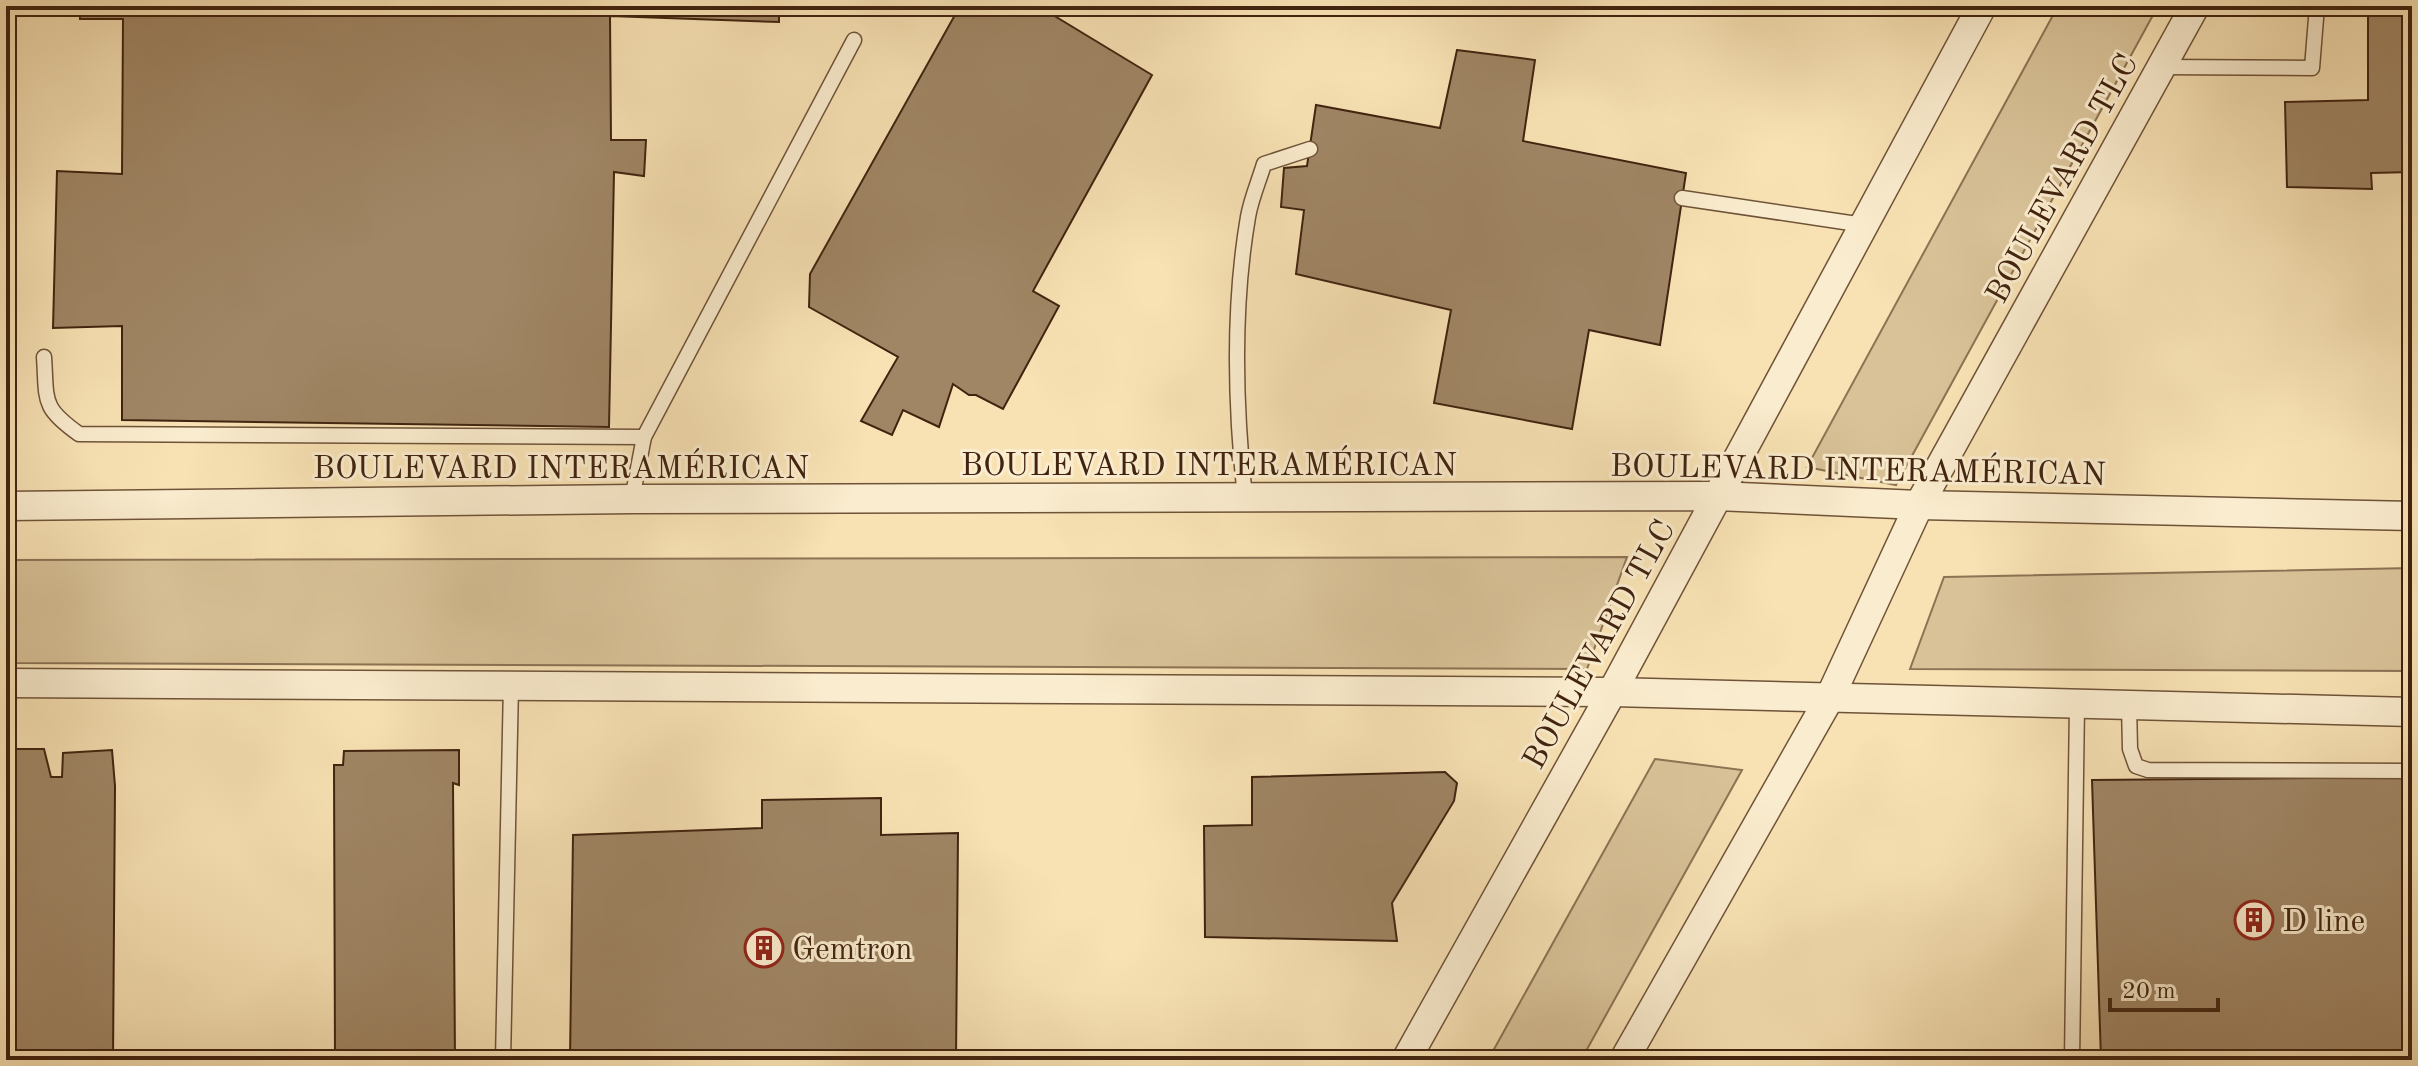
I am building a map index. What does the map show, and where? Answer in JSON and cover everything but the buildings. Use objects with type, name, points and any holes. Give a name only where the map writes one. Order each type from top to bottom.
[{"type":"street","name":"BOULEVARD TLC","points":[[1406,1060],[1612,692],[1982,6]]},
{"type":"street","name":"BOULEVARD TLC","points":[[1624,1060],[1830,697],[1919,505],[2195,6]]},
{"type":"street","name":"BOULEVARD INTERAMÉRICAN","points":[[6,506],[632,499],[1717,496],[1919,505],[2412,516]]},
{"type":"street","points":[[6,683],[1612,692],[2412,712]]},
{"type":"lane","points":[[2161,67],[2312,68],[2317,6]]},
{"type":"lane","points":[[632,499],[644,437],[854,40]]},
{"type":"lane","points":[[1245,498],[1237,427],[1237,312],[1248,214],[1264,164],[1310,149]]},
{"type":"lane","points":[[1682,198],[1864,225]]},
{"type":"lane","points":[[44,357],[47,404],[57,418],[79,434],[644,437]]},
{"type":"lane","points":[[503,1060],[511,685]]},
{"type":"lane","points":[[2072,1060],[2077,704]]},
{"type":"lane","points":[[2129,705],[2130,749],[2136,766],[2148,770],[2412,771]]},
{"type":"shaded area","points":[[2058,6],[2158,6],[1896,485],[1807,467]]},
{"type":"shaded area","points":[[1627,557],[1587,669],[6,663],[6,560]]},
{"type":"shaded area","points":[[2412,568],[2412,671],[1910,669],[1944,577]]},
{"type":"shaded area","points":[[1655,759],[1742,770],[1581,1060],[1488,1060]]},
{"type":"place","name":"D line","points":[[2254,920]]},
{"type":"place","name":"Gemtron","points":[[764,948]]}]
